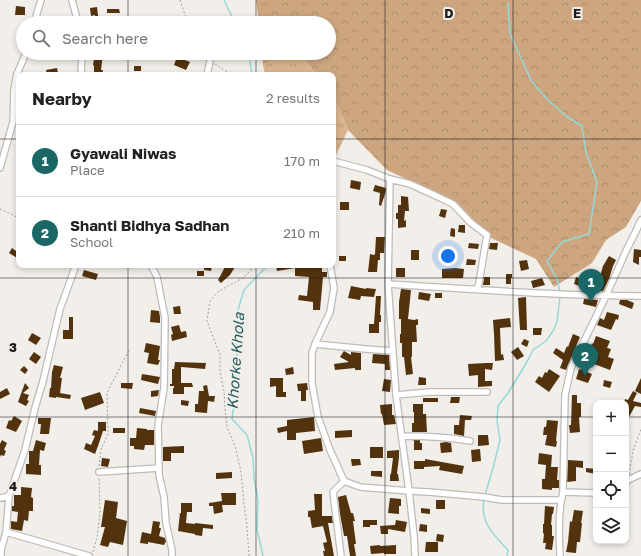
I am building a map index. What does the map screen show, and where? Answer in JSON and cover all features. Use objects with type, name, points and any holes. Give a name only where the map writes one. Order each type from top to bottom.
[{"type":"street","points":[[36,16],[42,0]]},
{"type":"street","points":[[72,0],[76,16]]},
{"type":"street","points":[[18,72],[23,60]]},
{"type":"street","points":[[81,72],[82,60]]},
{"type":"street","points":[[208,72],[210,61]]},
{"type":"street","points":[[0,168],[13,122],[14,89],[16,79]]},
{"type":"street","points":[[336,162],[410,184],[453,204],[471,223],[487,235],[477,290]]},
{"type":"street","points":[[390,179],[388,284],[396,394],[409,491],[415,556]]},
{"type":"street","points":[[560,556],[561,500],[563,492],[564,395],[571,368],[641,220]]},
{"type":"street","points":[[0,556],[6,532],[9,496],[25,450],[60,309],[75,268]]},
{"type":"street","points":[[152,268],[157,278],[165,318],[164,388],[158,426],[159,475],[164,497],[166,523],[172,556]]},
{"type":"street","points":[[331,268],[334,288],[330,312],[312,354],[312,383],[318,417],[330,450],[344,481],[360,487],[484,497],[502,500],[561,500]]},
{"type":"street","points":[[388,284],[549,294],[641,296]]},
{"type":"street","points":[[315,344],[393,351]]},
{"type":"street","points":[[396,394],[430,392],[486,392]]},
{"type":"street","points":[[402,436],[428,436],[470,441]]},
{"type":"street","points":[[99,472],[159,468]]},
{"type":"street","points":[[629,481],[641,474]]},
{"type":"street","points":[[341,556],[332,492],[344,481]]},
{"type":"street","points":[[563,492],[593,493]]},
{"type":"street","points":[[0,498],[9,496]]},
{"type":"street","points":[[6,532],[89,556]]},
{"type":"path","points":[[180,0],[186,16]]},
{"type":"path","points":[[210,61],[227,72]]},
{"type":"path","points":[[0,209],[16,217]]},
{"type":"path","points":[[248,556],[247,526],[241,472],[235,446],[227,427],[224,409],[224,391],[220,372],[220,355],[207,321],[210,302],[219,291],[243,278],[252,268]]},
{"type":"path","points":[[92,556],[97,537],[100,513],[99,472],[101,449],[108,434],[107,393],[129,350]]},
{"type":"path","points":[[629,472],[633,451],[641,429]]},
{"type":"green space","points":[[256,0],[641,0],[641,201],[626,227],[606,240],[592,263],[554,287],[536,259],[491,238],[456,202],[387,170],[348,130],[336,101],[336,72],[315,72],[305,60],[336,60],[336,16],[258,16]]},
{"type":"green space","points":[[263,60],[274,60],[263,65]]},
{"type":"green space","points":[[274,60],[305,60],[315,72],[264,72],[263,65]]},
{"type":"green space","points":[[336,101],[348,130],[336,155]]},
{"type":"building","points":[[16,6],[25,7],[25,15],[15,15]]},
{"type":"building","points":[[97,7],[98,16],[91,16],[90,8]]},
{"type":"building","points":[[107,9],[119,9],[120,13],[107,13]]},
{"type":"building","points":[[94,60],[102,60],[101,70],[103,70],[103,72],[94,72]]},
{"type":"building","points":[[176,60],[185,60],[190,62],[186,70],[174,65]]},
{"type":"building","points":[[134,66],[141,66],[141,71],[134,71]]},
{"type":"building","points":[[57,68],[58,72],[46,72],[46,70]]},
{"type":"building","points":[[351,180],[361,182],[360,190],[350,188]]},
{"type":"building","points":[[375,185],[386,188],[381,206],[379,205],[380,193],[373,191]]},
{"type":"building","points":[[401,196],[408,197],[409,211],[405,211],[404,221],[406,220],[406,227],[398,228],[396,213],[398,213],[398,205],[401,205]]},
{"type":"building","points":[[340,202],[349,202],[349,210],[340,210]]},
{"type":"building","points":[[441,209],[447,210],[445,218],[439,216]]},
{"type":"building","points":[[459,225],[465,225],[465,233],[458,232]]},
{"type":"building","points":[[451,228],[455,229],[455,237],[450,236]]},
{"type":"building","points":[[376,237],[385,237],[384,253],[380,253],[377,272],[368,272],[370,254],[375,254]]},
{"type":"building","points":[[469,243],[479,244],[478,249],[468,248]]},
{"type":"building","points":[[490,243],[498,243],[497,250],[489,249]]},
{"type":"building","points":[[12,248],[16,251],[16,257],[9,253]]},
{"type":"building","points":[[634,249],[641,250],[639,265],[633,262]]},
{"type":"building","points":[[411,250],[419,250],[419,260],[411,260]]},
{"type":"building","points":[[339,256],[346,256],[346,261],[339,261]]},
{"type":"building","points":[[609,256],[616,260],[603,291],[587,291],[588,289],[574,284],[576,277],[590,282],[591,280],[595,281],[597,276],[600,276],[603,266]]},
{"type":"building","points":[[467,259],[476,260],[475,265],[466,265]]},
{"type":"building","points":[[527,260],[529,269],[521,271],[519,261]]},
{"type":"building","points":[[204,268],[212,268],[211,271],[204,270]]},
{"type":"building","points":[[224,268],[234,268],[230,275],[221,283],[218,280]]},
{"type":"building","points":[[276,268],[295,268],[277,271]]},
{"type":"building","points":[[295,268],[322,268],[322,272],[327,272],[327,277],[323,277],[320,310],[313,310],[313,302],[298,300],[299,295],[307,296],[309,277],[295,276]]},
{"type":"building","points":[[396,268],[405,268],[405,277],[396,277]]},
{"type":"building","points":[[442,269],[464,269],[463,278],[442,278]]},
{"type":"building","points":[[84,270],[98,274],[96,280],[82,276]]},
{"type":"building","points":[[197,271],[204,271],[204,276],[197,276]]},
{"type":"building","points":[[506,274],[512,274],[511,284],[506,284]]},
{"type":"building","points":[[484,277],[490,277],[490,285],[483,285]]},
{"type":"building","points":[[542,278],[545,285],[533,288],[531,281]]},
{"type":"building","points":[[351,286],[376,289],[374,297],[361,296],[360,300],[348,298]]},
{"type":"building","points":[[401,289],[411,290],[408,319],[418,319],[418,325],[416,325],[417,342],[412,342],[411,357],[413,374],[406,375],[404,357],[402,357],[402,343],[400,343],[401,319],[399,319],[399,302]]},
{"type":"building","points":[[419,292],[431,294],[429,301],[418,299]]},
{"type":"building","points":[[435,293],[442,293],[442,298],[435,298]]},
{"type":"building","points":[[376,296],[381,296],[381,322],[379,322],[379,333],[369,333],[369,324],[374,324]]},
{"type":"building","points":[[526,297],[527,330],[520,330],[518,298]]},
{"type":"building","points":[[584,299],[598,300],[596,307],[583,304]]},
{"type":"building","points":[[620,300],[627,300],[634,303],[632,309],[619,304]]},
{"type":"building","points":[[180,306],[181,314],[174,314],[173,307]]},
{"type":"building","points":[[151,310],[159,311],[160,323],[150,322]]},
{"type":"building","points":[[607,312],[619,315],[618,320],[616,319],[611,330],[597,325],[600,318],[604,320]]},
{"type":"building","points":[[69,317],[73,317],[73,339],[63,339],[63,330],[69,330]]},
{"type":"building","points":[[510,318],[511,327],[500,328],[501,355],[503,354],[504,360],[495,361],[493,320]]},
{"type":"building","points":[[179,325],[181,332],[186,331],[187,337],[172,341],[171,335],[173,334],[171,327]]},
{"type":"building","points":[[533,328],[542,328],[541,335],[533,335]]},
{"type":"building","points":[[32,333],[41,338],[36,345],[28,340]]},
{"type":"building","points":[[573,334],[580,337],[566,370],[560,368],[563,360],[553,353],[556,348],[564,353]]},
{"type":"building","points":[[596,336],[610,341],[607,348],[611,349],[608,357],[614,359],[610,370],[594,364],[598,353],[590,350]]},
{"type":"building","points":[[524,339],[529,341],[527,347],[521,344]]},
{"type":"building","points":[[146,343],[160,346],[158,360],[160,360],[158,365],[147,363],[149,353],[144,352]]},
{"type":"building","points":[[518,347],[524,356],[517,360],[511,352]]},
{"type":"building","points":[[344,351],[351,355],[351,352],[361,353],[361,370],[355,370],[355,368],[335,370],[334,364],[349,362],[340,357]]},
{"type":"building","points":[[34,352],[41,357],[36,364],[29,359]]},
{"type":"building","points":[[373,354],[389,355],[390,370],[385,370],[385,364],[372,363]]},
{"type":"building","points":[[175,362],[206,363],[205,369],[181,367],[181,383],[192,383],[193,387],[184,387],[184,394],[173,394],[174,386],[170,386],[170,384],[172,384],[172,369],[174,369]]},
{"type":"building","points":[[493,363],[492,370],[485,369],[485,381],[492,381],[492,386],[478,387],[478,375],[469,376],[468,364]]},
{"type":"building","points":[[54,365],[63,367],[60,378],[62,378],[60,393],[71,395],[70,399],[49,397]]},
{"type":"building","points":[[24,366],[28,370],[25,374],[20,370]]},
{"type":"building","points":[[293,367],[294,374],[286,375],[285,369]]},
{"type":"building","points":[[549,369],[560,376],[549,392],[535,382],[539,376],[542,378],[545,372],[547,373]]},
{"type":"building","points":[[579,369],[592,374],[588,383],[576,379]]},
{"type":"building","points":[[142,374],[160,377],[158,384],[141,380]]},
{"type":"building","points":[[419,377],[426,378],[426,385],[418,385]]},
{"type":"building","points":[[270,378],[283,378],[283,392],[286,392],[286,397],[276,397],[276,386],[270,387]]},
{"type":"building","points":[[641,378],[641,394],[635,391]]},
{"type":"building","points":[[384,379],[391,380],[390,392],[382,391]]},
{"type":"building","points":[[604,380],[612,382],[610,388],[603,386]]},
{"type":"building","points":[[25,383],[29,388],[23,393],[29,395],[27,400],[29,401],[26,406],[18,402]]},
{"type":"building","points":[[121,383],[133,383],[132,389],[121,388]]},
{"type":"building","points":[[307,383],[308,390],[306,390],[306,401],[301,401],[301,391],[298,391],[297,384]]},
{"type":"building","points":[[207,385],[209,396],[215,396],[214,402],[208,401],[207,413],[195,412],[195,404],[198,404],[199,391],[204,391],[203,386]]},
{"type":"building","points":[[7,388],[10,394],[0,399],[0,392]]},
{"type":"building","points":[[159,390],[158,396],[151,397],[151,391]]},
{"type":"building","points":[[633,391],[637,393],[633,401],[641,403],[641,407],[635,406],[629,417],[629,400]]},
{"type":"building","points":[[100,392],[104,403],[85,410],[81,398]]},
{"type":"building","points":[[572,395],[577,395],[577,403],[581,403],[581,417],[579,417],[580,432],[570,433],[569,425],[571,425]]},
{"type":"building","points":[[451,397],[460,397],[459,403],[450,403]]},
{"type":"building","points":[[423,398],[438,398],[438,402],[423,402]]},
{"type":"building","points":[[181,400],[189,401],[188,406],[181,405]]},
{"type":"building","points":[[392,404],[392,415],[394,415],[396,424],[384,425],[380,405]]},
{"type":"building","points":[[413,404],[423,404],[423,414],[426,414],[427,432],[412,432],[412,423],[414,423]]},
{"type":"building","points":[[140,408],[156,411],[155,416],[139,413]]},
{"type":"building","points":[[460,415],[472,416],[471,420],[465,420],[464,436],[454,434],[454,425],[459,425]]},
{"type":"building","points":[[14,416],[22,421],[16,432],[6,428],[9,420],[11,421]]},
{"type":"building","points":[[314,417],[315,431],[296,433],[296,440],[287,440],[287,431],[278,433],[277,428],[287,426],[287,420]]},
{"type":"building","points":[[38,418],[51,418],[49,434],[40,434],[41,424],[38,424]]},
{"type":"building","points":[[547,420],[558,421],[556,447],[545,445],[547,435],[543,435]]},
{"type":"building","points":[[98,422],[106,422],[106,431],[103,431],[95,454],[84,449],[86,443],[91,445],[95,436],[92,435],[94,430],[98,431]]},
{"type":"building","points":[[113,428],[125,428],[125,433],[113,433]]},
{"type":"building","points":[[137,428],[154,430],[154,445],[145,445],[144,450],[134,449],[134,446],[130,446],[130,438],[136,438]]},
{"type":"building","points":[[352,430],[352,437],[335,438],[335,431]]},
{"type":"building","points":[[478,435],[488,435],[489,445],[478,446]]},
{"type":"building","points":[[321,438],[323,451],[304,454],[302,441]]},
{"type":"building","points":[[2,440],[7,443],[4,450],[6,451],[4,456],[1,455],[0,457],[0,444]]},
{"type":"building","points":[[36,440],[46,443],[44,451],[40,450],[39,465],[41,465],[41,475],[26,474],[26,464],[29,464],[29,451],[33,451]]},
{"type":"building","points":[[413,440],[420,440],[420,443],[422,443],[422,450],[414,450]]},
{"type":"building","points":[[440,443],[451,443],[452,452],[441,453]]},
{"type":"building","points":[[184,446],[184,453],[171,453],[171,461],[163,461],[163,447]]},
{"type":"building","points":[[370,447],[383,447],[383,458],[370,458]]},
{"type":"building","points":[[480,449],[481,461],[472,462],[471,450]]},
{"type":"building","points":[[399,450],[397,474],[399,481],[390,481],[393,458],[387,458],[387,451]]},
{"type":"building","points":[[539,453],[552,455],[551,467],[558,467],[557,480],[559,480],[559,488],[552,488],[552,490],[542,489],[542,479],[545,479],[546,465],[538,464]]},
{"type":"building","points":[[102,458],[110,459],[108,467],[101,466]]},
{"type":"building","points":[[351,459],[360,459],[361,465],[352,466]]},
{"type":"building","points":[[425,459],[464,466],[462,474],[439,470],[440,466],[414,469],[414,461],[425,461]]},
{"type":"building","points":[[568,460],[583,461],[583,468],[576,467],[576,481],[567,482]]},
{"type":"building","points":[[586,468],[593,469],[593,473],[586,472]]},
{"type":"building","points":[[371,471],[382,471],[382,477],[371,476]]},
{"type":"building","points":[[232,472],[232,478],[216,479],[216,473]]},
{"type":"building","points":[[21,487],[32,488],[31,497],[33,498],[33,511],[29,511],[28,521],[24,520],[22,531],[11,529],[11,521],[17,522],[18,512],[12,511],[12,506],[14,506],[14,495],[21,495]]},
{"type":"building","points":[[221,493],[236,493],[236,505],[222,505],[223,512],[214,514],[213,506],[209,506],[209,503],[222,501]]},
{"type":"building","points":[[314,494],[322,494],[322,516],[332,516],[333,523],[328,523],[334,556],[324,556],[323,551],[325,551],[323,543],[327,542],[323,526],[312,528],[310,517],[308,517],[308,511],[315,510]]},
{"type":"building","points":[[346,495],[355,521],[353,521],[356,556],[350,556],[347,536],[344,536],[340,514],[338,497]]},
{"type":"building","points":[[390,498],[401,499],[399,514],[388,513]]},
{"type":"building","points":[[105,500],[118,502],[116,518],[127,521],[123,545],[110,542],[108,547],[100,545],[105,527],[101,527]]},
{"type":"building","points":[[436,500],[445,500],[445,509],[436,509]]},
{"type":"building","points":[[181,503],[192,503],[192,512],[187,512],[186,523],[213,525],[213,529],[203,528],[202,536],[178,531]]},
{"type":"building","points":[[545,506],[554,507],[551,525],[552,536],[554,536],[552,550],[545,549],[546,543],[543,543]]},
{"type":"building","points":[[421,508],[430,509],[430,514],[421,513]]},
{"type":"building","points":[[574,510],[583,511],[580,542],[577,542],[576,553],[566,552],[570,521],[572,522]]},
{"type":"building","points":[[363,520],[377,520],[377,525],[363,527]]},
{"type":"building","points":[[396,520],[407,522],[405,532],[388,529],[388,534],[381,534],[380,526],[395,525]]},
{"type":"building","points":[[153,521],[160,522],[159,528],[161,528],[159,536],[165,538],[166,541],[164,545],[148,542],[148,544],[140,543],[142,532],[151,534]]},
{"type":"building","points":[[420,524],[427,525],[427,532],[419,531]]},
{"type":"building","points":[[437,534],[444,535],[443,542],[436,541]]},
{"type":"building","points":[[426,542],[438,542],[438,552],[425,552]]},
{"type":"building","points":[[396,545],[396,554],[371,554],[370,546]]},
{"type":"waterway","name":"Khorke Khola","points":[[224,0],[232,16]]},
{"type":"waterway","points":[[508,3],[510,34],[532,82],[548,100],[566,116],[582,126],[586,152],[597,182],[589,234],[562,242],[547,261],[557,279],[560,292]]},
{"type":"waterway","name":"Khorke Khola","points":[[250,60],[252,72]]},
{"type":"waterway","name":"Khorke Khola","points":[[263,556],[257,529],[258,500],[254,478],[253,458],[247,435],[232,419],[236,391],[238,310],[244,290],[265,268]]},
{"type":"waterway","points":[[485,495],[500,440],[497,420],[498,406],[508,393],[533,350],[546,341],[553,331],[557,322],[560,296]]},
{"type":"waterway","points":[[484,499],[483,507],[486,521],[489,528],[508,550],[507,556]]},
{"type":"place","name":"Gyawali Niwas","points":[[591,302]]},
{"type":"place","name":"Shanti Bidhya Sadhan","points":[[585,376]]}]
